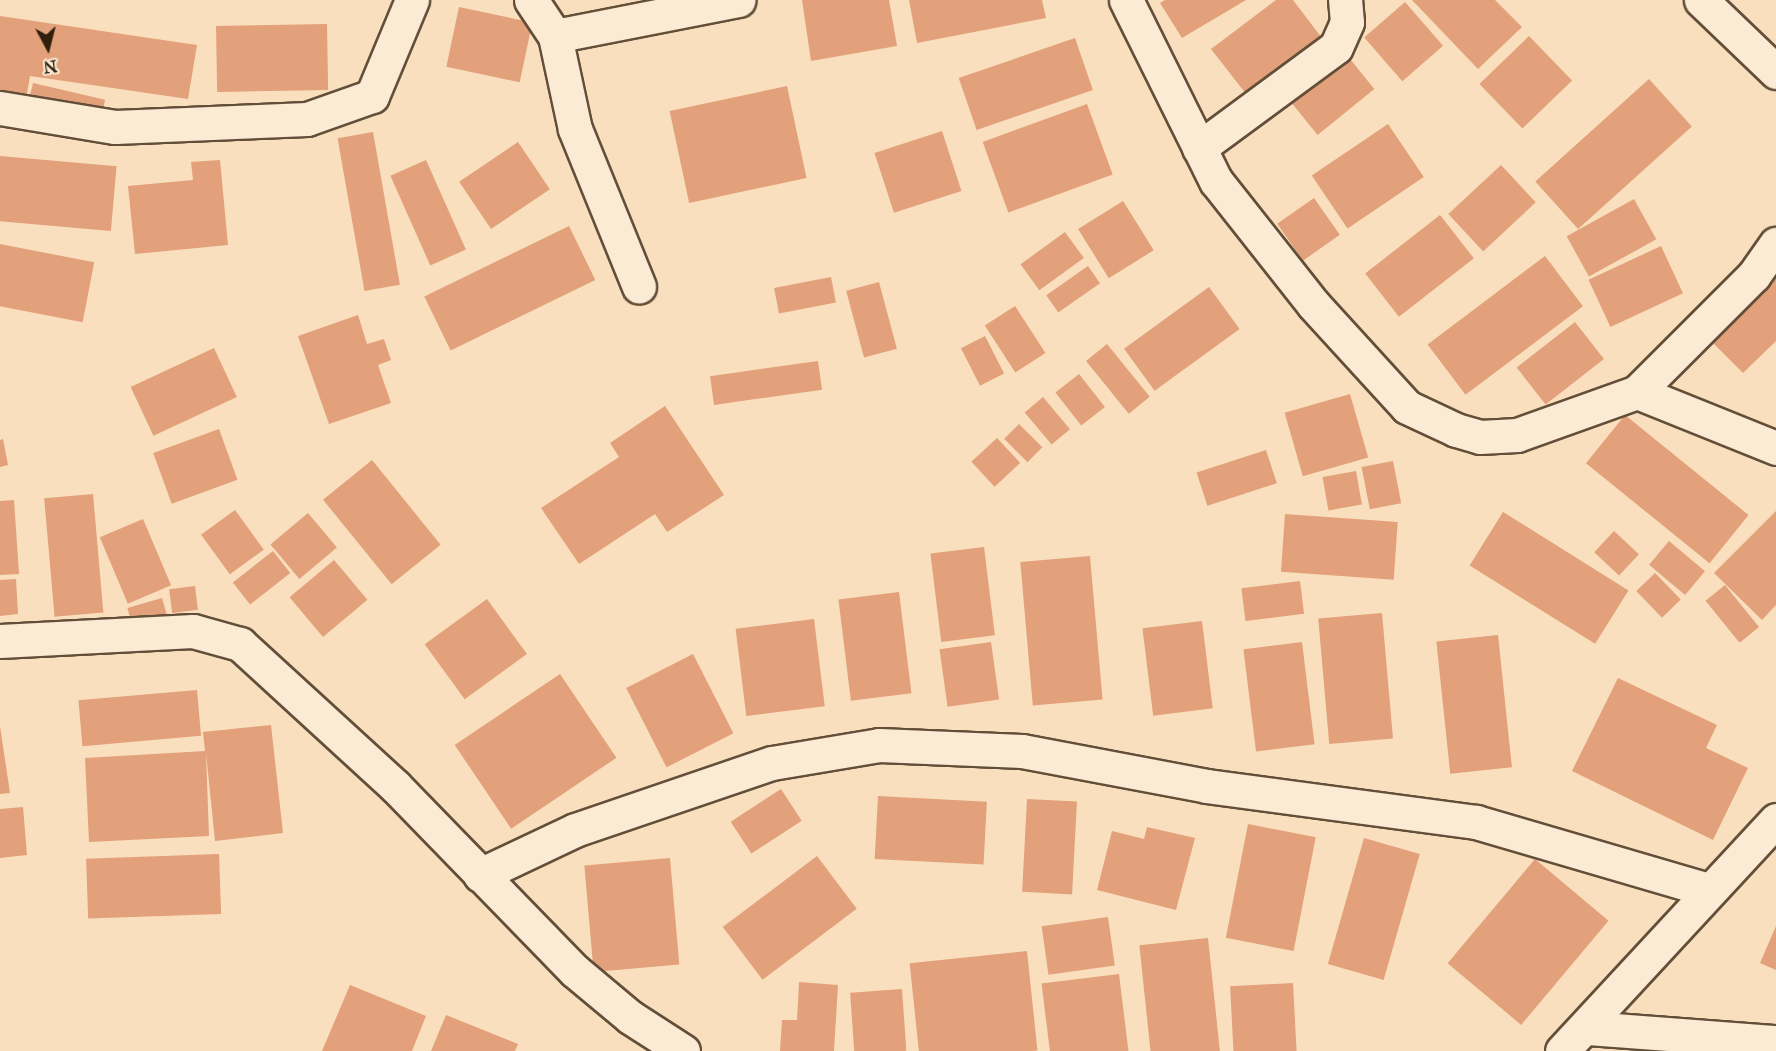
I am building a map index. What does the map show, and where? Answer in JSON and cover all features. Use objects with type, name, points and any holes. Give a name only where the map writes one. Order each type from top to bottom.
[{"type":"street","points":[[0,108],[115,127],[307,119],[372,96],[412,0]]},
{"type":"street","points":[[531,0],[555,36],[575,129],[639,286]]},
{"type":"street","points":[[555,36],[738,0]]},
{"type":"street","points":[[1126,0],[1216,182],[1313,304],[1407,407],[1480,437],[1517,435],[1637,392],[1754,275],[1776,244]]},
{"type":"street","points":[[1199,147],[1336,47],[1347,22],[1345,0]]},
{"type":"street","points":[[1701,0],[1776,72]]},
{"type":"street","points":[[1637,392],[1776,448]]},
{"type":"street","points":[[0,641],[193,631],[240,644],[395,786],[575,971],[630,1017],[683,1051]]},
{"type":"street","points":[[480,875],[574,830],[772,763],[879,746],[1022,751],[1207,786],[1476,822],[1708,890]]},
{"type":"street","points":[[1562,1051],[1588,1028],[1708,890],[1776,820]]},
{"type":"street","points":[[1588,1028],[1776,1042]]},
{"type":"building","points":[[802,0],[889,0],[897,46],[811,61]]},
{"type":"building","points":[[909,0],[1042,0],[1046,18],[917,43]]},
{"type":"building","points":[[1165,0],[1246,0],[1182,38],[1160,3]]},
{"type":"building","points":[[1276,0],[1293,0],[1325,42],[1250,99],[1211,49]]},
{"type":"building","points":[[1412,0],[1495,0],[1522,27],[1478,69]]},
{"type":"building","points":[[1405,2],[1443,46],[1402,81],[1364,37]]},
{"type":"building","points":[[459,7],[532,23],[520,82],[446,67]]},
{"type":"building","points":[[0,16],[197,45],[188,99],[30,76],[26,99],[0,95]]},
{"type":"building","points":[[327,24],[328,90],[217,92],[216,26]]},
{"type":"building","points":[[1529,36],[1572,81],[1522,129],[1479,84]]},
{"type":"building","points":[[1075,38],[1093,90],[977,130],[959,78]]},
{"type":"building","points":[[1346,54],[1374,89],[1318,135],[1289,100]]},
{"type":"building","points":[[1649,79],[1692,127],[1578,229],[1535,181]]},
{"type":"building","points":[[33,83],[105,100],[99,124],[27,107]]},
{"type":"building","points":[[787,86],[807,178],[689,203],[670,111]]},
{"type":"building","points":[[1087,104],[1113,174],[1008,212],[983,142]]},
{"type":"building","points":[[1388,124],[1424,177],[1348,229],[1312,175]]},
{"type":"building","points":[[942,131],[961,191],[894,213],[874,153]]},
{"type":"building","points":[[373,132],[400,285],[364,291],[338,138]]},
{"type":"building","points":[[518,142],[550,189],[491,229],[459,182]]},
{"type":"building","points":[[0,156],[117,166],[111,231],[0,221]]},
{"type":"building","points":[[220,160],[228,245],[135,254],[128,186],[193,180],[191,162]]},
{"type":"building","points":[[426,160],[466,250],[430,265],[390,176]]},
{"type":"building","points":[[1501,165],[1536,202],[1483,251],[1448,214]]},
{"type":"building","points":[[1314,198],[1340,235],[1303,261],[1277,224]]},
{"type":"building","points":[[1634,199],[1656,239],[1589,277],[1567,236]]},
{"type":"building","points":[[1123,201],[1154,250],[1109,278],[1078,229]]},
{"type":"building","points":[[1440,215],[1474,258],[1399,317],[1365,273]]},
{"type":"building","points":[[569,226],[595,280],[451,351],[424,297]]},
{"type":"building","points":[[1065,232],[1084,258],[1039,290],[1021,264]]},
{"type":"building","points":[[0,244],[94,262],[83,322],[0,306]]},
{"type":"building","points":[[1661,246],[1683,293],[1610,327],[1588,280]]},
{"type":"building","points":[[1545,256],[1583,306],[1466,395],[1428,344]]},
{"type":"building","points":[[1088,266],[1100,283],[1058,312],[1046,295]]},
{"type":"building","points":[[1776,271],[1776,341],[1743,373],[1708,338]]},
{"type":"building","points":[[831,277],[836,303],[779,314],[774,288]]},
{"type":"building","points":[[879,282],[897,349],[864,357],[846,291]]},
{"type":"building","points":[[1209,287],[1240,329],[1155,391],[1124,349]]},
{"type":"building","points":[[1015,306],[1045,353],[1015,373],[985,326]]},
{"type":"building","points":[[358,315],[367,344],[384,339],[391,360],[378,365],[391,403],[329,424],[298,336]]},
{"type":"building","points":[[1575,322],[1604,359],[1546,405],[1517,368]]},
{"type":"building","points":[[985,336],[1004,373],[980,386],[961,348]]},
{"type":"building","points":[[1107,344],[1150,397],[1129,414],[1086,361]]},
{"type":"building","points":[[214,348],[237,397],[153,436],[131,387]]},
{"type":"building","points":[[818,361],[822,390],[714,405],[710,376]]},
{"type":"building","points":[[1079,374],[1105,407],[1081,426],[1055,392]]},
{"type":"building","points":[[1350,394],[1368,457],[1303,476],[1285,413]]},
{"type":"building","points":[[1043,397],[1070,429],[1052,445],[1025,412]]},
{"type":"building","points":[[665,406],[724,495],[667,532],[655,514],[579,564],[541,508],[619,457],[610,443]]},
{"type":"building","points":[[1625,415],[1749,515],[1710,563],[1586,463]]},
{"type":"building","points":[[1019,424],[1042,447],[1027,462],[1004,439]]},
{"type":"building","points":[[219,429],[237,480],[172,504],[153,453]]},
{"type":"building","points":[[997,438],[1020,463],[995,487],[971,462]]},
{"type":"building","points":[[3,439],[8,465],[0,467],[0,440]]},
{"type":"building","points":[[1266,450],[1277,483],[1207,506],[1197,473]]},
{"type":"building","points":[[372,460],[441,545],[392,584],[323,500]]},
{"type":"building","points":[[1393,461],[1401,503],[1370,509],[1362,467]]},
{"type":"building","points":[[1356,471],[1362,504],[1328,510],[1323,477]]},
{"type":"building","points":[[93,494],[103,613],[55,617],[44,498]]},
{"type":"building","points":[[14,500],[19,574],[0,575],[0,501]]},
{"type":"building","points":[[235,510],[264,550],[230,574],[201,535]]},
{"type":"building","points":[[1776,511],[1776,605],[1762,620],[1714,573]]},
{"type":"building","points":[[1503,512],[1629,590],[1595,644],[1470,565]]},
{"type":"building","points":[[308,513],[337,547],[299,579],[270,544]]},
{"type":"building","points":[[1285,514],[1398,522],[1394,580],[1281,572]]},
{"type":"building","points":[[143,519],[171,585],[128,604],[100,537]]},
{"type":"building","points":[[1614,531],[1639,554],[1619,575],[1594,552]]},
{"type":"building","points":[[1669,541],[1705,571],[1685,595],[1649,565]]},
{"type":"building","points":[[984,547],[995,635],[941,642],[930,554]]},
{"type":"building","points":[[273,551],[290,573],[250,604],[233,582]]},
{"type":"building","points":[[1090,556],[1103,699],[1033,706],[1020,562]]},
{"type":"building","points":[[334,560],[367,600],[323,637],[290,597]]},
{"type":"building","points":[[1655,573],[1681,600],[1662,618],[1636,591]]},
{"type":"building","points":[[16,579],[18,614],[0,616],[0,580]]},
{"type":"building","points":[[1300,581],[1304,614],[1245,621],[1241,588]]},
{"type":"building","points":[[1725,585],[1759,627],[1740,643],[1706,601]]},
{"type":"building","points":[[195,586],[198,610],[172,613],[169,589]]},
{"type":"building","points":[[899,592],[911,693],[851,701],[838,599]]},
{"type":"building","points":[[162,598],[167,615],[132,625],[127,608]]},
{"type":"building","points":[[487,599],[527,654],[465,699],[425,644]]},
{"type":"building","points":[[1382,613],[1393,739],[1329,744],[1318,619]]},
{"type":"building","points":[[814,619],[825,706],[746,716],[736,629]]},
{"type":"building","points":[[1202,621],[1213,708],[1153,716],[1142,628]]},
{"type":"building","points":[[1498,635],[1512,767],[1450,774],[1436,641]]},
{"type":"building","points":[[991,642],[999,699],[948,707],[940,649]]},
{"type":"building","points":[[1302,642],[1315,744],[1256,751],[1243,649]]},
{"type":"building","points":[[693,654],[733,733],[667,767],[626,688]]},
{"type":"building","points":[[560,674],[616,758],[511,829],[455,745]]},
{"type":"building","points":[[1618,678],[1717,725],[1706,748],[1748,768],[1713,840],[1572,771]]},
{"type":"building","points":[[197,690],[201,736],[82,746],[78,700]]},
{"type":"building","points":[[271,725],[283,833],[215,841],[206,753],[209,836],[89,842],[85,758],[205,751],[203,732]]},
{"type":"building","points":[[0,726],[10,793],[0,794]]},
{"type":"building","points":[[781,789],[802,821],[751,854],[731,822]]},
{"type":"building","points":[[878,796],[987,802],[984,865],[875,859]]},
{"type":"building","points":[[1027,799],[1077,802],[1072,894],[1022,892]]},
{"type":"building","points":[[23,807],[27,855],[0,858],[0,809]]},
{"type":"building","points":[[1248,824],[1316,837],[1294,951],[1226,938]]},
{"type":"building","points":[[1147,827],[1195,838],[1176,910],[1097,890],[1112,831],[1144,839]]},
{"type":"building","points":[[1364,838],[1420,854],[1384,980],[1328,964]]},
{"type":"building","points":[[219,854],[221,914],[88,919],[86,859]]},
{"type":"building","points":[[817,856],[857,909],[762,980],[723,927]]},
{"type":"building","points":[[670,858],[679,965],[594,972],[584,865]]},
{"type":"building","points":[[1535,859],[1609,921],[1521,1025],[1448,963]]},
{"type":"building","points":[[1108,917],[1115,966],[1048,975],[1042,926]]},
{"type":"building","points":[[1776,926],[1776,970],[1760,963]]},
{"type":"building","points":[[1208,938],[1220,1051],[1150,1051],[1139,945]]},
{"type":"building","points":[[1027,951],[1037,1050],[919,1051],[910,963]]},
{"type":"building","points":[[1119,974],[1128,1051],[1050,1051],[1042,984]]},
{"type":"building","points":[[799,982],[838,985],[834,1051],[780,1051],[782,1020],[797,1020]]},
{"type":"building","points":[[1293,983],[1297,1051],[1233,1051],[1230,986]]},
{"type":"building","points":[[350,985],[426,1016],[412,1051],[322,1051]]},
{"type":"building","points":[[902,989],[906,1051],[854,1051],[850,993]]},
{"type":"building","points":[[446,1015],[518,1044],[515,1051],[431,1051]]}]
